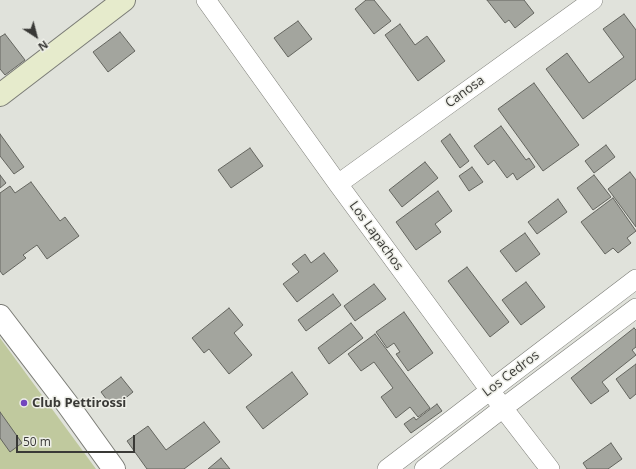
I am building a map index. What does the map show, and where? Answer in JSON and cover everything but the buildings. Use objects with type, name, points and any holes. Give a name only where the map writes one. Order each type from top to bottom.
[{"type":"main road","points":[[0,95],[124,0]]},
{"type":"street","name":"Los Lapachos","points":[[206,0],[338,184],[503,408],[550,469]]},
{"type":"street","name":"Canosa","points":[[338,184],[593,0]]},
{"type":"street","name":"Los Cedros","points":[[387,469],[636,279]]},
{"type":"street","points":[[424,469],[636,308]]},
{"type":"street","points":[[0,316],[114,469]]},
{"type":"green space","name":"Club Pettirossi","points":[[0,338],[96,469],[0,469]]},
{"type":"place","name":"Club Pettirossi","points":[[24,403]]}]
